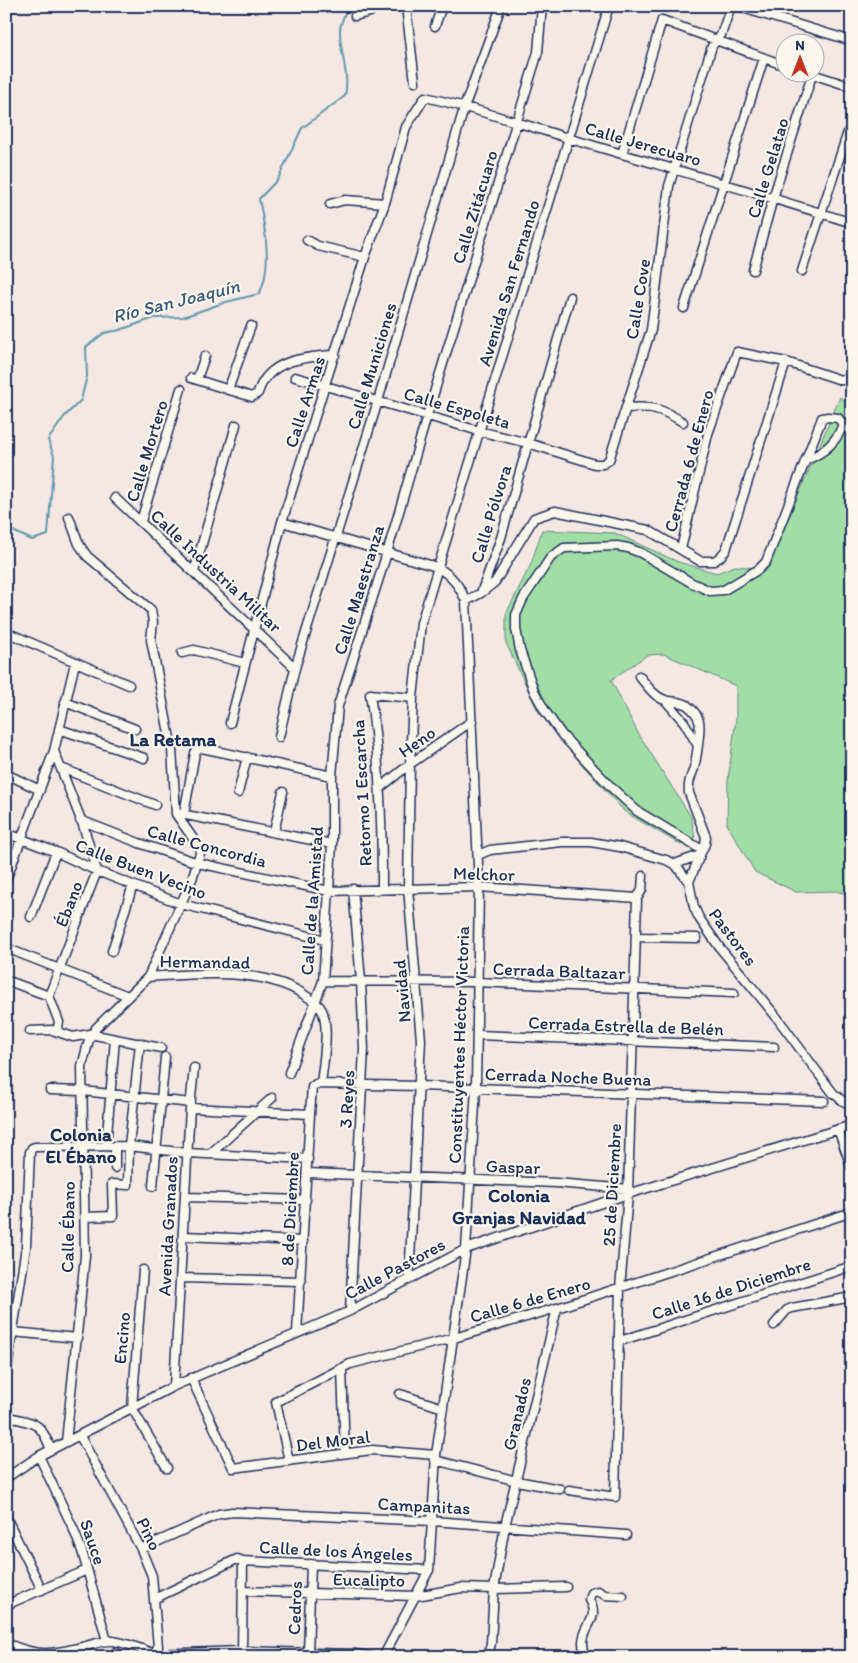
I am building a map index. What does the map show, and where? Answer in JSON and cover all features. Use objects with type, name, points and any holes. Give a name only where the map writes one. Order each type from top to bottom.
[{"type":"street","points":[[355,16],[370,12],[369,6]]},
{"type":"street","points":[[398,6],[407,8],[414,82]]},
{"type":"street","points":[[436,26],[442,6]]},
{"type":"street","name":"Calle Municiones","points":[[279,736],[295,668],[378,401],[465,105],[500,6]]},
{"type":"street","name":"Calle Zitácuaro","points":[[427,416],[538,52],[542,6]]},
{"type":"street","name":"Avenida San Fernando","points":[[413,698],[421,623],[609,6]]},
{"type":"street","name":"Calle Cove","points":[[609,460],[651,330],[669,186],[712,46],[721,36],[732,6]]},
{"type":"street","points":[[736,6],[852,41]]},
{"type":"street","points":[[622,154],[662,20],[776,62]]},
{"type":"street","points":[[684,308],[764,58]]},
{"type":"street","points":[[826,79],[852,87]]},
{"type":"street","name":"Calle Gelatao","points":[[753,270],[807,82]]},
{"type":"street","name":"Calle Jerecuaro","points":[[425,97],[465,105],[570,139],[852,223]]},
{"type":"street","name":"Calle Armas","points":[[230,723],[282,522],[385,203],[406,126],[425,97]]},
{"type":"street","points":[[802,271],[852,120]]},
{"type":"street","points":[[330,204],[345,200],[385,203]]},
{"type":"street","points":[[307,240],[318,246],[366,257]]},
{"type":"street","name":"Calle Pólvora","points":[[481,594],[501,538],[570,297]]},
{"type":"street","points":[[228,390],[251,326]]},
{"type":"street","name":"Cerrada 6 de Enero","points":[[681,549],[708,434],[737,352],[786,362]]},
{"type":"street","points":[[205,356],[194,378],[252,397],[258,393],[261,383],[272,370],[292,360],[336,355]]},
{"type":"street","points":[[282,522],[437,567],[448,574],[460,587],[466,601],[481,594],[494,582],[534,518],[555,511],[648,530],[700,561],[714,561],[726,550],[786,362],[841,380],[852,379]]},
{"type":"street","name":"Calle Espoleta","points":[[295,377],[479,431],[528,443],[595,464],[603,464],[609,460]]},
{"type":"street","name":"Calle Mortero","points":[[141,521],[181,390]]},
{"type":"street","points":[[626,408],[648,407],[664,411],[682,422]]},
{"type":"street","name":"Calle Maestranza","points":[[332,776],[338,706],[387,553],[427,416]]},
{"type":"street","points":[[701,853],[637,811],[611,787],[562,735],[545,712],[534,691],[520,650],[516,629],[516,615],[523,599],[550,557],[564,548],[598,546],[628,548],[642,553],[692,583],[710,590],[724,590],[759,569],[766,562],[822,418],[838,418],[843,424],[840,434],[824,451],[806,460]]},
{"type":"street","points":[[194,572],[236,425]]},
{"type":"street","name":"Calle Industria Militar","points":[[115,498],[254,627],[295,668]]},
{"type":"street","points":[[69,517],[79,544],[87,556],[151,610],[153,622],[151,640],[172,749],[180,814],[201,850],[198,863],[181,904],[148,977]]},
{"type":"street","name":"Constituyentes Héctor Victoria","points":[[383,1657],[428,1570],[436,1458],[466,1249],[476,1088],[479,888],[466,601]]},
{"type":"street","points":[[6,632],[129,685]]},
{"type":"street","points":[[182,653],[194,650],[245,663]]},
{"type":"street","points":[[6,880],[23,839],[54,751],[75,663]]},
{"type":"street","points":[[640,676],[654,695],[688,706],[696,714],[700,722],[694,769],[688,786],[706,836],[689,882]]},
{"type":"street","name":"Retorno 1 Escarcha","points":[[382,889],[380,788],[377,745],[370,694],[413,698]]},
{"type":"street","name":"Navidad","points":[[409,1280],[421,1040],[408,888],[413,698]]},
{"type":"street","points":[[665,700],[684,722],[697,744]]},
{"type":"street","points":[[66,702],[135,729]]},
{"type":"street","name":"Heno","points":[[380,788],[410,764],[472,721]]},
{"type":"street","points":[[59,729],[144,758]]},
{"type":"street","points":[[180,814],[198,749],[202,748],[247,756],[332,776]]},
{"type":"street","name":"Ébano","points":[[49,996],[97,871],[54,751]]},
{"type":"street","points":[[238,793],[247,756]]},
{"type":"street","points":[[61,768],[155,805]]},
{"type":"street","points":[[6,774],[40,790]]},
{"type":"street","name":"Calle de la Amistad","points":[[289,1073],[323,981],[332,844],[332,776]]},
{"type":"street","points":[[274,832],[282,792]]},
{"type":"street","points":[[180,814],[332,844]]},
{"type":"street","name":"Calle Concordia","points":[[80,820],[198,863],[329,891]]},
{"type":"street","name":"Calle Buen Vecino","points":[[6,833],[181,904],[325,940]]},
{"type":"street","points":[[478,855],[490,850],[562,842],[591,842],[620,847],[675,864],[701,853]]},
{"type":"street","points":[[31,917],[56,852]]},
{"type":"street","name":"Pastores","points":[[675,864],[689,882],[694,907],[699,918],[720,948],[775,1015],[833,1093],[852,1105]]},
{"type":"street","name":"25 de Diciembre","points":[[569,1490],[615,1497],[620,1289],[628,1192],[637,898],[642,890],[643,876]]},
{"type":"street","points":[[112,951],[133,885]]},
{"type":"street","name":"Melchor","points":[[329,891],[479,888],[637,898]]},
{"type":"street","name":"3 Reyes","points":[[350,1311],[364,1049],[361,981],[353,890]]},
{"type":"street","points":[[636,937],[696,938]]},
{"type":"street","points":[[6,948],[128,996]]},
{"type":"street","name":"Hermandad","points":[[148,977],[199,974],[255,978],[290,986],[315,1002]]},
{"type":"street","name":"Calle Ébano","points":[[66,1442],[85,1256],[82,1066],[89,1040],[96,1028],[148,977]]},
{"type":"street","name":"Cerrada Baltazar","points":[[323,981],[477,982],[734,993]]},
{"type":"street","points":[[11,982],[49,996],[59,1022],[57,1032]]},
{"type":"street","points":[[315,1002],[320,1007],[325,1020],[325,1044],[321,1083]]},
{"type":"street","points":[[30,1031],[52,1030],[73,1037],[85,1034],[161,1048]]},
{"type":"street","name":"Cerrada Estrella de Belén","points":[[477,1035],[774,1047]]},
{"type":"street","points":[[106,1146],[115,1039]]},
{"type":"street","points":[[85,1217],[112,1216],[112,1184],[128,1185],[129,1146],[140,1043]]},
{"type":"street","points":[[153,1186],[165,1057]]},
{"type":"street","name":"Avenida Granados","points":[[174,1386],[190,1106],[194,1068]]},
{"type":"street","name":"Cerrada Noche Buena","points":[[312,1087],[321,1083],[362,1084],[824,1101]]},
{"type":"street","name":"8 de Diciembre","points":[[296,1333],[301,1281],[312,1087]]},
{"type":"street","points":[[50,1090],[110,1094],[161,1100],[190,1106],[256,1112],[310,1114]]},
{"type":"street","points":[[210,1154],[272,1098]]},
{"type":"street","name":"Calle Pastores","points":[[6,1478],[39,1456],[174,1386],[350,1311],[466,1249],[628,1192],[852,1125]]},
{"type":"street","points":[[838,1129],[852,1169]]},
{"type":"street","points":[[114,1168],[115,1146]]},
{"type":"street","points":[[6,1375],[26,1247],[30,1152],[32,1148],[129,1146],[188,1153],[308,1159]]},
{"type":"street","name":"Gaspar","points":[[307,1173],[556,1183],[628,1192]]},
{"type":"street","points":[[186,1197],[306,1200]]},
{"type":"street","name":"Calle 6 de Enero","points":[[289,1461],[276,1402],[342,1368],[360,1361],[454,1338],[620,1289],[852,1212]]},
{"type":"street","points":[[184,1236],[303,1241]]},
{"type":"street","name":"Calle 16 de Diciembre","points":[[620,1341],[852,1266]]},
{"type":"street","name":"Encino","points":[[132,1408],[143,1270]]},
{"type":"street","points":[[181,1278],[301,1281]]},
{"type":"street","points":[[774,1325],[787,1310],[792,1308],[852,1297]]},
{"type":"street","name":"Granados","points":[[488,1657],[491,1643],[494,1589],[505,1526],[557,1308]]},
{"type":"street","points":[[12,1332],[78,1338]]},
{"type":"street","points":[[342,1368],[345,1454]]},
{"type":"street","name":"Del Moral","points":[[191,1378],[234,1468],[372,1450],[436,1458],[517,1481],[560,1489]]},
{"type":"street","points":[[400,1394],[443,1408]]},
{"type":"street","points":[[132,1408],[167,1468]]},
{"type":"street","points":[[6,1416],[38,1426],[44,1433],[51,1450]]},
{"type":"street","name":"Pino","points":[[80,1436],[141,1549],[152,1576],[158,1647],[154,1656]]},
{"type":"street","name":"Sauce","points":[[39,1456],[74,1528],[107,1641]]},
{"type":"street","name":"Campanitas","points":[[141,1549],[219,1514],[232,1512],[432,1521],[626,1536]]},
{"type":"street","points":[[6,1517],[42,1590]]},
{"type":"street","name":"Calle de los Ángeles","points":[[154,1599],[233,1560],[428,1570]]},
{"type":"street","points":[[242,1654],[243,1561]]},
{"type":"street","name":"Cedros","points":[[308,1653],[312,1564]]},
{"type":"street","points":[[6,1605],[87,1570]]},
{"type":"street","name":"Eucalipto","points":[[243,1591],[416,1596],[461,1588],[566,1587]]},
{"type":"street","points":[[585,1657],[583,1639],[594,1616],[593,1607],[588,1600],[591,1593],[598,1591],[605,1595],[623,1596]]},
{"type":"street","points":[[6,1643],[20,1649],[46,1654],[58,1653],[107,1641],[133,1646],[154,1656],[308,1653],[355,1654],[372,1657]]},
{"type":"green space","points":[[840,397],[852,405],[852,895],[835,891],[796,892],[755,872],[727,824],[728,780],[736,718],[736,686],[664,654],[647,655],[611,680],[638,733],[691,817],[695,838],[681,845],[625,812],[585,768],[538,711],[506,643],[506,614],[531,564],[542,530],[615,533],[678,562],[717,573],[735,566],[767,569]]},
{"type":"waterway","name":"Río San Joaquín","points":[[6,526],[32,540],[48,535],[54,456],[48,440],[64,417],[81,400],[87,376],[86,347],[104,333],[120,330],[154,318],[183,317],[226,302],[259,294],[266,272],[267,260],[264,222],[259,199],[278,179],[302,128],[345,96],[346,79],[340,29],[348,6]]},
{"type":"district","name":"La Retama","points":[[173,739]]},
{"type":"district","name":"Colonia El Ébano","points":[[81,1145]]},
{"type":"district","name":"Colonia Granjas Navidad","points":[[519,1206]]}]
